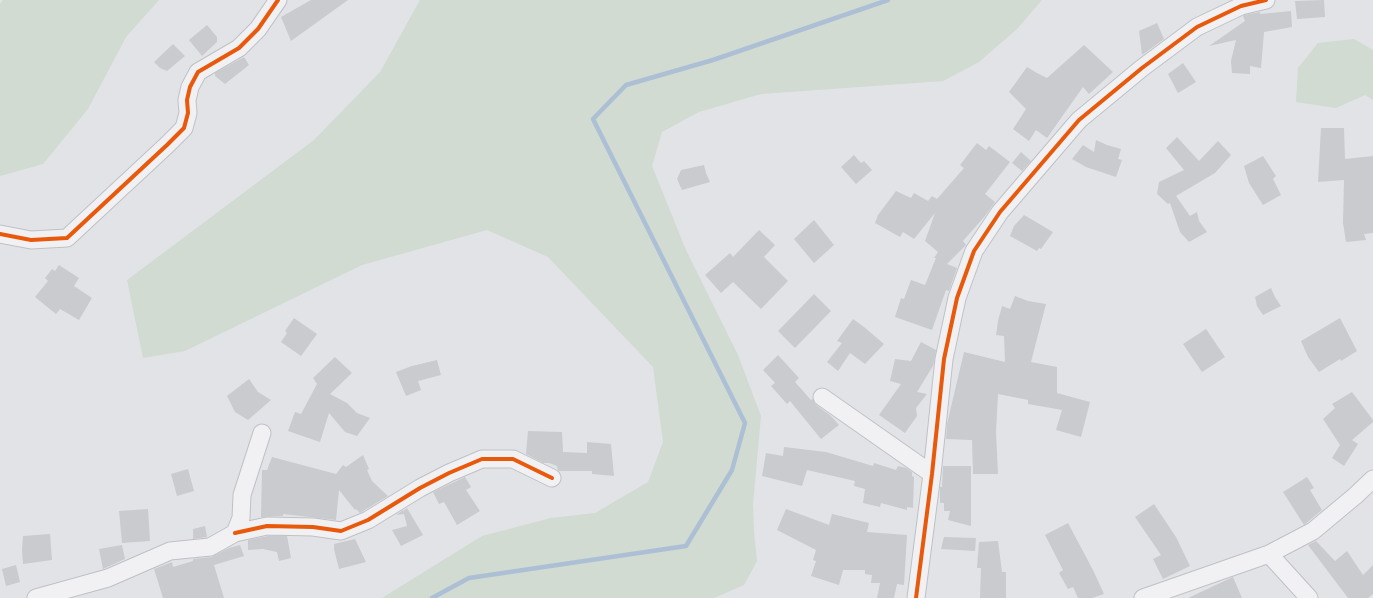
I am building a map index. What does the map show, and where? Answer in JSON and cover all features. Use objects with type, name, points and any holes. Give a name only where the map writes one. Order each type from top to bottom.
[{"type":"street","points":[[0,234],[31,240],[67,238],[184,128],[188,112],[187,100],[190,87],[198,72],[239,48],[258,29],[278,0]]},
{"type":"street","points":[[916,598],[932,474],[944,359],[957,298],[974,250],[1000,212],[1079,120],[1142,68],[1197,27],[1241,6],[1266,0]]},
{"type":"street","points":[[822,397],[932,474]]},
{"type":"street","points":[[236,533],[241,518],[242,495],[262,432]]},
{"type":"street","points":[[36,598],[108,578],[170,551],[210,547],[236,533],[267,526],[313,527],[341,531],[368,520],[420,488],[449,473],[482,459],[513,460],[552,478]]},
{"type":"street","points":[[1142,598],[1269,554],[1313,532],[1373,479]]},
{"type":"street","points":[[1269,554],[1309,598]]},
{"type":"shaded area","points":[[3,0],[159,0],[126,37],[88,109],[43,164],[0,176],[0,4]]},
{"type":"shaded area","points":[[420,0],[1042,0],[1017,29],[979,62],[943,81],[761,94],[699,112],[662,132],[652,166],[686,250],[738,355],[761,416],[753,504],[757,561],[744,585],[714,598],[382,598],[482,536],[551,518],[595,513],[648,482],[663,442],[653,367],[548,257],[487,230],[362,265],[185,351],[143,358],[127,280],[314,140],[380,72]]},
{"type":"shaded area","points":[[1354,39],[1373,50],[1373,100],[1365,95],[1336,108],[1296,102],[1298,68],[1318,43]]},
{"type":"building","points":[[311,0],[348,0],[291,41],[281,17]]},
{"type":"building","points":[[1324,0],[1325,17],[1297,19],[1295,1]]},
{"type":"building","points":[[1291,11],[1292,27],[1264,32],[1261,68],[1250,66],[1250,74],[1232,73],[1231,61],[1236,40],[1209,46],[1245,21],[1244,15],[1260,12],[1260,14]]},
{"type":"building","points":[[1157,23],[1164,39],[1142,55],[1139,31]]},
{"type":"building","points":[[207,25],[217,37],[217,42],[202,56],[189,40]]},
{"type":"building","points":[[173,44],[185,56],[167,71],[160,68],[154,62]]},
{"type":"building","points":[[1084,45],[1113,72],[1089,94],[1083,87],[1047,138],[1036,130],[1029,141],[1013,129],[1026,109],[1009,92],[1027,67],[1047,78]]},
{"type":"building","points":[[244,57],[249,65],[225,84],[215,76],[215,73]]},
{"type":"building","points":[[1183,63],[1196,82],[1178,93],[1168,74]]},
{"type":"building","points":[[1321,128],[1344,128],[1345,159],[1373,156],[1373,233],[1364,234],[1366,240],[1346,242],[1343,223],[1344,180],[1318,182]]},
{"type":"building","points":[[1177,137],[1199,161],[1218,141],[1231,155],[1215,173],[1176,196],[1190,216],[1197,212],[1199,221],[1207,232],[1189,242],[1180,232],[1170,203],[1168,204],[1157,194],[1159,182],[1184,170],[1166,148]]},
{"type":"building","points":[[1096,140],[1121,149],[1118,159],[1122,160],[1116,177],[1086,167],[1072,159],[1083,145],[1094,152]]},
{"type":"building","points":[[977,143],[986,150],[989,146],[1010,162],[985,194],[995,202],[963,241],[966,245],[947,264],[957,268],[949,291],[946,290],[932,330],[895,317],[901,298],[904,299],[911,280],[925,285],[936,258],[934,258],[938,252],[925,241],[935,213],[914,239],[903,232],[900,237],[875,223],[878,215],[896,191],[911,198],[914,193],[928,201],[932,196],[937,199],[964,168],[960,165]]},
{"type":"building","points":[[1021,152],[1031,161],[1022,171],[1012,163]]},
{"type":"building","points":[[854,155],[861,163],[864,161],[872,170],[856,184],[841,167]]},
{"type":"building","points":[[1263,156],[1276,176],[1273,179],[1281,195],[1263,205],[1249,183],[1244,166]]},
{"type":"building","points":[[704,165],[710,182],[682,190],[677,179],[681,170]]},
{"type":"building","points":[[1024,215],[1053,232],[1041,249],[1039,248],[1037,251],[1010,236],[1014,226]]},
{"type":"building","points":[[814,220],[834,245],[814,263],[794,239]]},
{"type":"building","points":[[759,230],[775,245],[764,257],[788,281],[761,309],[733,282],[721,293],[705,275],[730,253],[733,257]]},
{"type":"building","points":[[59,265],[79,278],[74,286],[92,298],[79,320],[60,309],[56,314],[35,297],[48,281],[45,278],[52,269],[55,271]]},
{"type":"building","points":[[1271,288],[1281,306],[1263,315],[1257,306],[1255,297]]},
{"type":"building","points":[[814,294],[831,311],[795,348],[778,331]]},
{"type":"building","points":[[1015,296],[1028,301],[1046,304],[1031,362],[1057,367],[1057,393],[1090,402],[1081,437],[1056,430],[1062,410],[1028,404],[1028,400],[998,394],[996,432],[998,474],[973,474],[972,440],[946,439],[947,424],[964,352],[1005,362],[1004,336],[996,335],[998,321],[1002,306],[1010,309]]},
{"type":"building","points":[[294,318],[317,334],[301,356],[281,342],[287,333],[285,331]]},
{"type":"building","points":[[1340,318],[1357,351],[1341,361],[1340,359],[1319,372],[1308,357],[1301,341]]},
{"type":"building","points":[[853,319],[884,344],[865,364],[850,353],[838,371],[827,362],[842,343],[837,341]]},
{"type":"building","points":[[1206,329],[1225,357],[1202,372],[1183,344]]},
{"type":"building","points":[[921,342],[936,350],[933,366],[917,392],[927,394],[916,408],[917,416],[905,433],[879,415],[901,384],[890,381],[895,359],[911,361]]},
{"type":"building","points":[[778,355],[799,378],[795,382],[811,400],[813,399],[816,405],[831,416],[839,425],[821,439],[790,401],[787,404],[771,386],[775,383],[763,370]]},
{"type":"building","points":[[335,357],[352,373],[330,394],[347,403],[357,413],[370,418],[357,436],[345,432],[329,413],[320,442],[288,431],[295,412],[301,414],[317,384],[313,378]]},
{"type":"building","points":[[437,360],[441,375],[418,381],[421,390],[406,396],[396,372],[412,366]]},
{"type":"building","points":[[249,379],[258,392],[271,400],[248,420],[235,412],[227,396]]},
{"type":"building","points":[[1352,392],[1373,422],[1352,440],[1358,444],[1344,466],[1332,458],[1340,445],[1323,419],[1335,408],[1332,404]]},
{"type":"building","points":[[528,431],[562,432],[563,452],[587,453],[587,442],[611,444],[614,476],[592,474],[592,471],[558,471],[557,466],[549,463],[543,463],[526,454]]},
{"type":"building","points":[[784,447],[826,452],[873,466],[874,463],[896,470],[898,466],[906,468],[912,472],[912,476],[914,477],[913,508],[907,507],[907,510],[881,503],[880,507],[863,503],[865,489],[854,486],[855,481],[807,470],[802,486],[762,476],[766,453],[783,456]]},
{"type":"building","points":[[363,455],[372,481],[388,496],[360,513],[356,509],[355,510],[339,490],[336,520],[283,514],[283,516],[261,517],[262,470],[267,470],[272,457],[336,474],[343,465],[346,467]]},
{"type":"building","points":[[943,466],[971,466],[971,526],[948,520],[950,511],[944,511],[944,503],[940,503],[940,487],[942,487]]},
{"type":"building","points":[[188,469],[194,491],[177,496],[171,474]]},
{"type":"building","points":[[465,477],[471,487],[466,490],[480,511],[457,525],[444,502],[439,504],[433,492]]},
{"type":"building","points":[[1307,477],[1314,488],[1310,490],[1322,510],[1304,525],[1283,492]]},
{"type":"building","points":[[1154,504],[1176,537],[1190,566],[1163,579],[1153,559],[1161,555],[1135,517]]},
{"type":"building","points":[[407,508],[423,535],[401,546],[392,530],[407,526],[404,514],[396,515],[403,510],[404,512]]},
{"type":"building","points":[[148,509],[150,541],[122,543],[119,511]]},
{"type":"building","points":[[786,509],[829,525],[832,514],[869,523],[867,532],[907,535],[904,585],[897,584],[894,598],[877,598],[880,583],[871,583],[872,575],[865,574],[865,570],[843,570],[839,585],[811,576],[816,561],[813,560],[816,550],[777,530]]},
{"type":"building","points":[[1068,523],[1104,594],[1092,598],[1078,598],[1073,587],[1068,589],[1059,573],[1063,570],[1045,535]]},
{"type":"building","points":[[205,526],[207,537],[193,539],[193,529]]},
{"type":"building","points":[[50,534],[52,560],[23,564],[23,536]]},
{"type":"building","points":[[268,536],[287,536],[291,558],[279,561],[277,552],[263,549],[248,550],[248,540]]},
{"type":"building","points":[[944,537],[976,538],[975,551],[941,549]]},
{"type":"building","points":[[355,539],[366,562],[339,569],[334,544]]},
{"type":"building","points":[[998,541],[1002,572],[1006,572],[1006,598],[980,598],[981,568],[977,568],[979,542]]},
{"type":"building","points":[[1316,541],[1335,561],[1347,551],[1363,575],[1373,565],[1373,594],[1368,598],[1348,598],[1308,545]]},
{"type":"building","points":[[122,545],[125,559],[103,569],[99,549]]},
{"type":"building","points":[[240,545],[244,556],[214,565],[224,598],[163,598],[154,569],[172,562],[173,567],[193,561],[193,559],[211,557],[229,548]]},
{"type":"building","points":[[16,565],[20,582],[6,586],[2,569]]},
{"type":"building","points":[[1233,577],[1242,598],[1188,598]]},
{"type":"waterway","points":[[432,598],[469,578],[686,546],[732,470],[745,423],[593,119],[626,85],[713,60],[888,0]]},
{"type":"cycle path","points":[[0,234],[31,240],[67,238],[184,128],[188,113],[187,100],[190,87],[198,72],[239,48],[258,29],[278,0]]},
{"type":"cycle path","points":[[916,598],[932,474],[944,359],[957,298],[974,251],[1000,212],[1079,120],[1142,68],[1197,27],[1241,6],[1266,0]]},
{"type":"cycle path","points":[[235,533],[267,526],[313,527],[341,531],[368,520],[420,488],[449,473],[482,459],[513,459],[552,478]]}]
